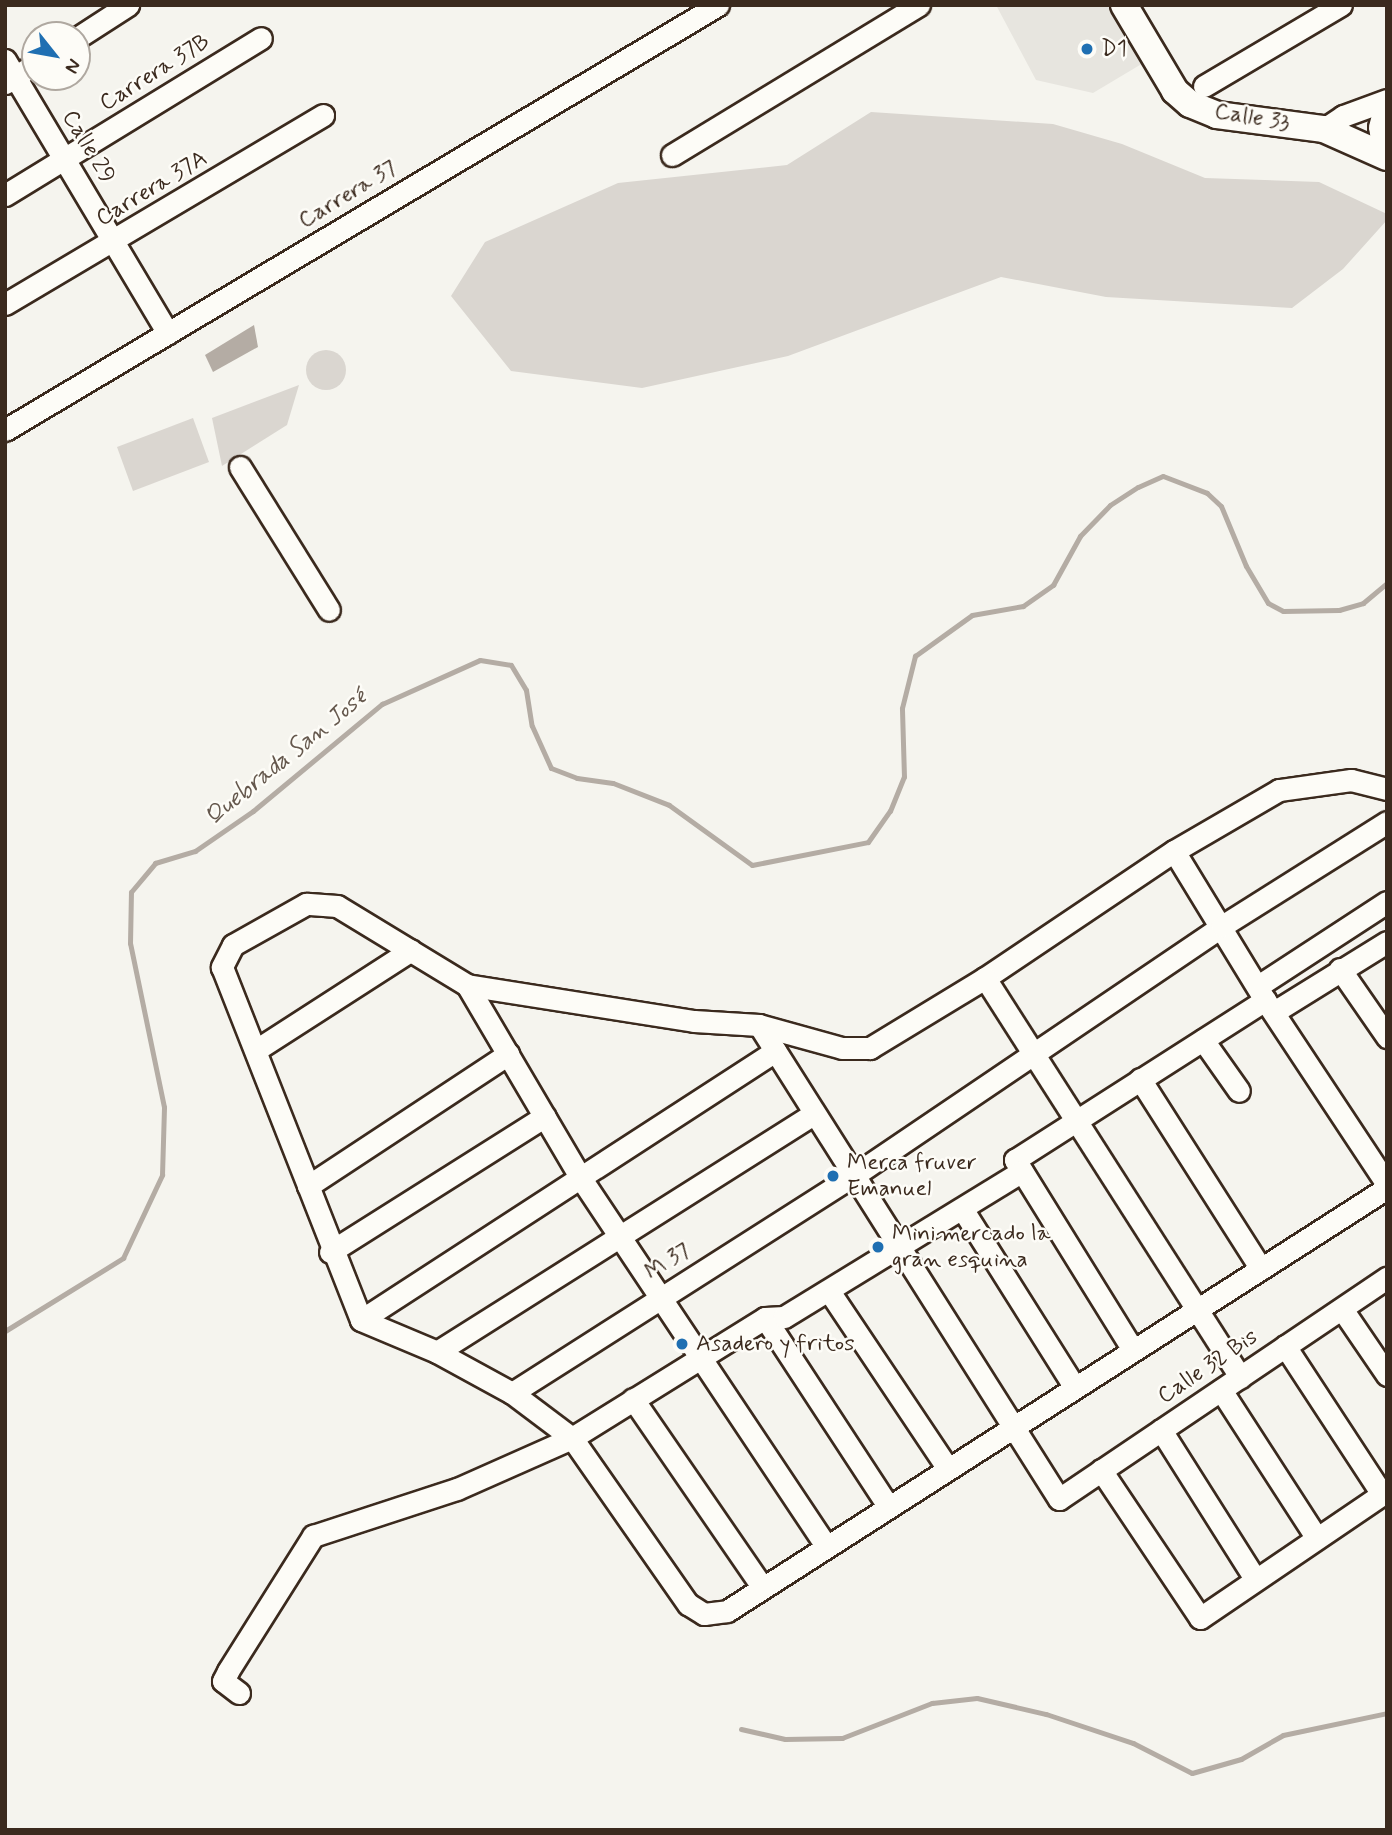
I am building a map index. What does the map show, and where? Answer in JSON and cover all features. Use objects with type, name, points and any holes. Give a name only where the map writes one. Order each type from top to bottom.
[{"type":"street","points":[[91,29],[128,5]]},
{"type":"street","name":"Carrera 37","points":[[5,430],[718,5]]},
{"type":"street","points":[[672,155],[919,5]]},
{"type":"street","name":"Calle 33","points":[[1124,5],[1175,90],[1190,104],[1217,116],[1324,129],[1385,156]]},
{"type":"street","points":[[1204,86],[1341,5]]},
{"type":"street","name":"Carrera 37B","points":[[5,195],[261,38]]},
{"type":"street","name":"Calle 29","points":[[9,73],[65,160],[168,333]]},
{"type":"street","points":[[1324,129],[1343,116],[1386,100]]},
{"type":"street","points":[[1385,156],[1379,127],[1386,100]]},
{"type":"street","name":"Carrera 37A","points":[[5,304],[114,243],[323,115]]},
{"type":"street","points":[[240,467],[329,610]]},
{"type":"street","points":[[1174,851],[1265,999],[1387,1186],[1012,1429],[825,1545],[727,1611],[704,1614],[688,1604],[572,1438],[512,1392],[436,1352],[361,1320],[330,1252],[308,1186],[222,967],[233,945],[306,904],[337,906],[467,985],[694,1021],[759,1025],[842,1048],[870,1048],[985,978],[1174,851],[1279,790],[1350,780],[1387,789]]},
{"type":"street","name":"M 37","points":[[512,1392],[853,1176],[1222,926],[1387,822]]},
{"type":"street","points":[[1133,1350],[1015,1160],[1265,999],[1387,902]]},
{"type":"street","points":[[1265,999],[1340,969],[1387,942]]},
{"type":"street","points":[[256,1050],[411,950]]},
{"type":"street","points":[[1340,969],[1387,1037]]},
{"type":"street","points":[[985,978],[1240,1377]]},
{"type":"street","points":[[467,985],[582,1180],[825,1545]]},
{"type":"street","points":[[759,1025],[1012,1429]]},
{"type":"street","points":[[1203,1040],[1239,1091]]},
{"type":"street","points":[[361,1320],[582,1180],[775,1051]]},
{"type":"street","points":[[308,1186],[508,1054]]},
{"type":"street","points":[[1140,1079],[1261,1269]]},
{"type":"street","points":[[436,1352],[814,1114]]},
{"type":"street","points":[[330,1252],[545,1116]]},
{"type":"street","points":[[239,1693],[223,1681],[263,1634],[313,1536],[457,1489],[572,1438],[765,1318],[784,1317],[829,1291],[1022,1171]]},
{"type":"street","points":[[963,1210],[1075,1388]]},
{"type":"street","name":"Calle 32 Bis","points":[[1012,1429],[1059,1499],[1387,1278]]},
{"type":"street","points":[[829,1291],[948,1469]]},
{"type":"street","points":[[1342,1308],[1387,1375]]},
{"type":"street","points":[[765,1318],[888,1506]]},
{"type":"street","points":[[1101,1470],[1200,1618],[1254,1577],[1384,1493],[1285,1346]]},
{"type":"street","points":[[1221,1390],[1316,1537]]},
{"type":"street","points":[[633,1399],[763,1588]]},
{"type":"street","points":[[1161,1430],[1254,1577]]},
{"type":"shaded area","points":[[996,5],[1124,5],[1155,56],[1093,93],[1036,80]]},
{"type":"shaded area","points":[[871,112],[1053,124],[1122,144],[1205,178],[1319,182],[1387,214],[1387,220],[1343,269],[1292,308],[1106,297],[1001,277],[788,356],[642,388],[511,371],[451,296],[485,242],[618,183],[787,165]]},
{"type":"shaded area","points":[[254,325],[258,347],[213,372],[205,355]]},
{"type":"shaded area","points":[[326,350],[334,351],[340,356],[345,362],[345,378],[340,384],[334,389],[326,390],[318,389],[312,384],[307,378],[306,370],[307,362],[312,356],[318,351]]},
{"type":"shaded area","points":[[299,385],[287,425],[222,466],[212,418]]},
{"type":"shaded area","points":[[193,418],[209,462],[133,491],[117,447]]},
{"type":"waterway","name":"Quebrada San José","points":[[5,1331],[123,1258],[162,1175],[164,1107],[130,943],[131,892],[155,863],[195,851],[253,811],[382,704],[480,660],[511,665],[526,690],[532,726],[551,768],[577,778],[613,783],[669,805],[752,865],[868,842],[890,811],[904,777],[902,708],[915,656],[972,615],[1023,606],[1053,585],[1080,536],[1110,505],[1138,487],[1163,476],[1207,493],[1221,506],[1246,566],[1268,603],[1283,611],[1339,610],[1363,603],[1387,583]]},
{"type":"waterway","points":[[741,1729],[785,1739],[842,1738],[932,1703],[977,1698],[1046,1714],[1133,1743],[1192,1773],[1241,1759],[1283,1735],[1387,1713]]},
{"type":"place","name":"D1","points":[[1087,49]]},
{"type":"place","name":"Merca fruver Emanuel","points":[[833,1176]]},
{"type":"place","name":"Minimercado la gran esquina","points":[[878,1247]]},
{"type":"place","name":"Asadero y fritos","points":[[682,1344]]}]
